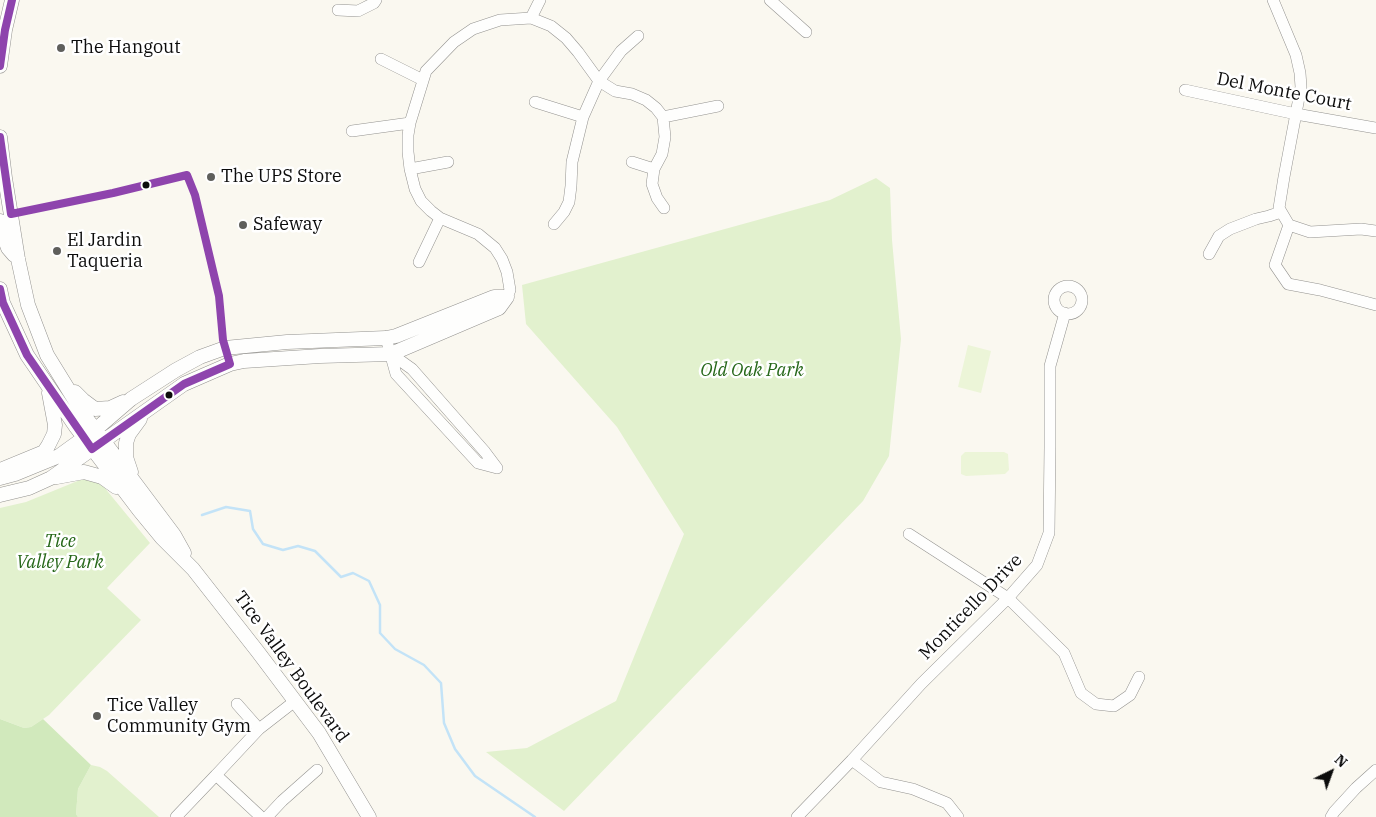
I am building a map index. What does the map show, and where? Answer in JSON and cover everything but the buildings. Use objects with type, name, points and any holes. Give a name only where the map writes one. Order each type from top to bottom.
[{"type":"street","points":[[0,66],[5,30],[12,0]]},
{"type":"street","points":[[338,10],[358,11],[374,3],[376,0]]},
{"type":"street","points":[[531,18],[540,0]]},
{"type":"street","points":[[770,0],[806,32]]},
{"type":"street","points":[[1273,0],[1296,55],[1301,87],[1279,208],[1289,225],[1310,232],[1376,231]]},
{"type":"street","points":[[0,478],[16,474],[59,456],[145,411],[184,384],[230,364],[244,361],[320,356],[391,354],[499,308],[510,290],[507,272],[502,259],[495,248],[478,234],[440,218],[420,201],[415,189],[408,152],[410,123],[426,71],[454,42],[473,29],[500,20],[531,18],[551,26],[566,38],[599,81],[616,90],[646,100],[656,108],[663,117],[665,136],[662,154],[654,169],[652,184],[657,198],[664,208]]},
{"type":"street","points":[[554,224],[564,212],[569,202],[572,162],[584,117],[599,81],[620,51],[638,36]]},
{"type":"street","points":[[381,59],[423,80]]},
{"type":"street","name":"Del Monte Court","points":[[1185,90],[1296,114],[1376,128]]},
{"type":"street","points":[[535,102],[584,117]]},
{"type":"street","points":[[663,117],[718,106]]},
{"type":"street","points":[[352,132],[410,123]]},
{"type":"street","name":"Tice Valley Boulevard","points":[[0,137],[18,259],[28,306],[46,355],[84,415],[93,439]]},
{"type":"street","points":[[410,168],[448,162]]},
{"type":"street","points":[[632,162],[654,169]]},
{"type":"street","points":[[1209,254],[1219,236],[1230,229],[1282,212]]},
{"type":"street","points":[[419,262],[440,218]]},
{"type":"street","points":[[0,221],[8,248],[18,259]]},
{"type":"street","points":[[1289,225],[1275,265],[1288,284],[1320,290],[1376,305]]},
{"type":"street","name":"Tice Valley Boulevard","points":[[0,289],[3,303],[27,355],[47,385],[93,439],[133,492],[162,538],[194,569],[319,733],[369,817]]},
{"type":"street","points":[[60,377],[82,400],[96,409],[110,408],[131,399],[200,357],[225,348],[287,342],[386,338],[396,336],[494,297],[507,297]]},
{"type":"street","name":"Monticello Drive","points":[[797,817],[921,684],[1008,598],[1037,565],[1049,533],[1050,366],[1065,313]]},
{"type":"street","points":[[386,338],[396,374],[478,464],[498,468],[412,369],[391,354]]},
{"type":"street","points":[[0,470],[44,452],[48,446],[54,434],[55,425],[47,385]]},
{"type":"street","points":[[51,478],[93,439],[131,399]]},
{"type":"street","points":[[133,492],[125,451],[126,443],[129,434],[145,411]]},
{"type":"street","points":[[0,495],[29,488],[51,478],[84,472],[93,473],[133,492]]},
{"type":"street","points":[[909,534],[1008,598],[1064,653],[1081,693],[1096,704],[1114,706],[1130,695],[1139,677]]},
{"type":"street","points":[[176,817],[259,729],[295,701]]},
{"type":"street","points":[[238,704],[259,729]]},
{"type":"street","points":[[852,760],[881,782],[913,789],[947,803],[958,817]]},
{"type":"street","points":[[267,817],[317,770]]},
{"type":"street","points":[[1331,817],[1356,788],[1376,770]]},
{"type":"street","points":[[216,775],[261,817]]},
{"type":"green space","name":"Old Oak Park","points":[[876,178],[890,188],[892,240],[901,339],[889,456],[863,501],[564,811],[486,752],[527,748],[616,701],[684,534],[617,427],[526,324],[522,285],[830,200]]},
{"type":"green space","points":[[968,345],[991,351],[981,393],[958,387]]},
{"type":"green space","points":[[965,452],[1004,452],[1008,454],[1009,470],[1005,474],[966,476],[961,474],[961,456]]},
{"type":"green space","name":"Tice Valley Park","points":[[91,479],[104,487],[150,543],[107,588],[141,620],[49,715],[31,727],[24,728],[0,719],[0,508],[26,502],[80,480]]},
{"type":"green space","points":[[0,719],[24,728],[31,727],[43,719],[91,765],[78,789],[76,814],[78,817],[0,817]]},
{"type":"green space","points":[[91,765],[107,771],[159,817],[78,817],[76,814],[78,789]]},
{"type":"waterway","points":[[202,515],[226,507],[250,511],[253,529],[263,544],[283,550],[298,546],[315,551],[341,577],[353,573],[369,581],[380,605],[380,633],[395,649],[424,665],[441,683],[444,723],[455,749],[475,776],[535,817]]},
{"type":"transit line","points":[[0,66],[5,30],[12,0]]},
{"type":"transit line","points":[[0,137],[11,214],[113,193],[187,175],[195,195],[219,296],[223,340],[230,364],[184,384],[92,449],[27,355],[3,303],[0,289]]},
{"type":"place","name":"The Hangout","points":[[61,48]]},
{"type":"place","name":"The UPS Store","points":[[211,177]]},
{"type":"place","name":"Safeway","points":[[243,225]]},
{"type":"place","name":"El Jardin Taqueria","points":[[57,251]]},
{"type":"place","name":"Tice Valley Community Gym","points":[[97,716]]}]
